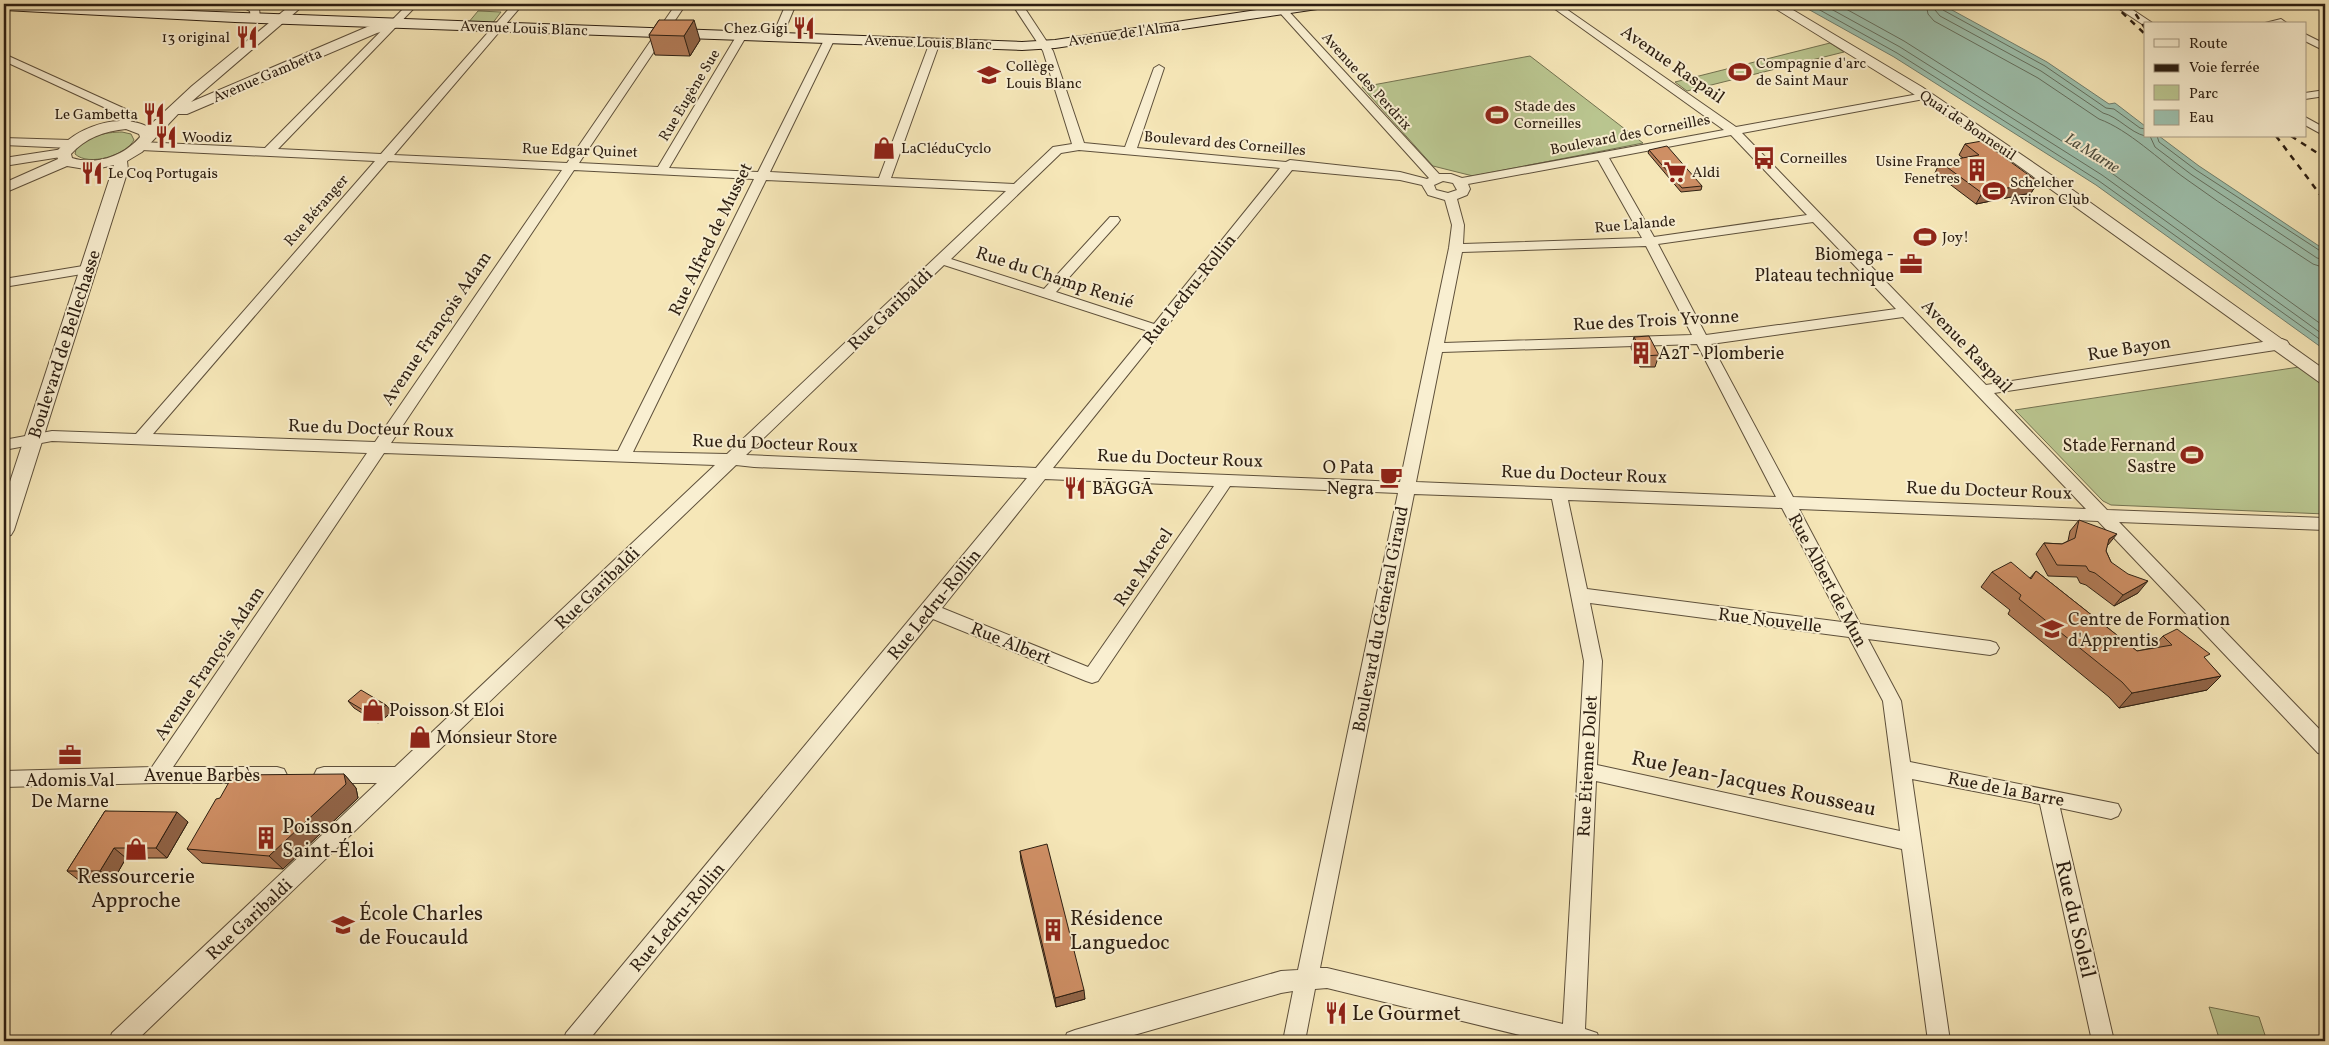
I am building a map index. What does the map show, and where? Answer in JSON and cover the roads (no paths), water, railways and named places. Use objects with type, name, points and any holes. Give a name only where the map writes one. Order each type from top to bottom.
[{"type":"main road","name":"Avenue de l'Alma","points":[[1044,45],[1280,7],[1324,4]]},
{"type":"main road","name":"Avenue Louis Blanc","points":[[4,6],[281,20],[1044,45]]},
{"type":"street","points":[[242,4],[255,10],[255,18]]},
{"type":"street","points":[[169,116],[299,4]]},
{"type":"street","points":[[268,152],[413,4]]},
{"type":"street","name":"Rue Béranger","points":[[140,439],[496,27],[518,4]]},
{"type":"street","name":"Avenue François Adam","points":[[157,775],[682,4]]},
{"type":"street","points":[[777,36],[792,4]]},
{"type":"street","points":[[1018,4],[1048,51],[1079,146]]},
{"type":"street","name":"Avenue Raspail","points":[[1554,4],[1733,131],[2325,746]]},
{"type":"street","name":"Quai de Bonneuil","points":[[1774,4],[1924,96],[2042,175],[2325,378]]},
{"type":"street","points":[[2116,4],[2146,22]]},
{"type":"street","points":[[2130,4],[2156,22]]},
{"type":"street","name":"Avenue des Perdrix","points":[[1280,7],[1432,180]]},
{"type":"street","name":"Avenue Gambetta","points":[[66,153],[88,165],[119,158],[169,116],[372,30],[392,24]]},
{"type":"street","name":"Rue Eugène Sue","points":[[662,170],[742,36]]},
{"type":"street","name":"Rue Alfred de Musset","points":[[623,457],[830,38]]},
{"type":"street","points":[[2306,38],[2325,48]]},
{"type":"street","points":[[884,180],[935,42]]},
{"type":"street","points":[[4,57],[128,114],[129,117],[122,126]]},
{"type":"street","points":[[1130,150],[1159,68]]},
{"type":"street","points":[[2306,96],[2325,93]]},
{"type":"street","name":"Boulevard des Corneilles","points":[[1461,182],[1924,96]]},
{"type":"street","points":[[2306,121],[2325,133]]},
{"type":"street","points":[[4,188],[66,153],[99,130],[122,126],[142,137]]},
{"type":"street","name":"Rue Edgar Quinet","points":[[142,137],[268,152],[884,180],[1018,188]]},
{"type":"street","points":[[4,141],[66,153]]},
{"type":"street","name":"Boulevard des Corneilles","points":[[1079,146],[1290,164],[1432,180]]},
{"type":"street","name":"Rue Garibaldi","points":[[120,1041],[1057,150],[1079,146]]},
{"type":"street","points":[[4,162],[66,153]]},
{"type":"street","name":"Rue Albert de Mun","points":[[1602,156],[1892,701],[1939,1041]]},
{"type":"street","name":"Boulevard de Bellechasse","points":[[4,530],[121,170],[122,164],[119,158]]},
{"type":"street","name":"Rue Ledru-Rollin","points":[[574,1041],[930,610],[1290,164]]},
{"type":"street","points":[[1452,178],[1461,182],[1464,189],[1463,192],[1450,197],[1429,189],[1432,180],[1452,178]]},
{"type":"street","name":"Boulevard du Général Giraud","points":[[1294,1041],[1405,488],[1456,248],[1458,225],[1450,197]]},
{"type":"street","name":"Rue Lalande","points":[[1456,248],[1636,243],[1816,218]]},
{"type":"street","points":[[1047,294],[1114,220]]},
{"type":"street","name":"Rue du Champ Renié","points":[[942,260],[1156,329]]},
{"type":"street","points":[[4,283],[89,269]]},
{"type":"street","name":"Rue des Trois Yvonne","points":[[1435,348],[1700,340],[1907,312]]},
{"type":"street","name":"Rue Bayon","points":[[1982,390],[2280,344]]},
{"type":"street","name":"Rue du Docteur Roux","points":[[4,445],[52,436],[623,457],[733,459],[754,462],[2325,524]]},
{"type":"street","name":"Rue Marcel","points":[[1092,676],[1226,480]]},
{"type":"street","name":"Rue Étienne Dolet","points":[[1559,493],[1593,661],[1587,771],[1578,1040]]},
{"type":"street","name":"Rue Nouvelle","points":[[1580,595],[1990,648]]},
{"type":"street","name":"Rue Albert","points":[[930,610],[1092,676]]},
{"type":"street","name":"Rue de la Barre","points":[[1901,768],[2111,810]]},
{"type":"street","name":"Rue Jean-Jacques Rousseau","points":[[1587,771],[1911,842]]},
{"type":"street","name":"Avenue Barbès","points":[[4,779],[157,775],[401,775]]},
{"type":"street","name":"Rue du Soleil","points":[[2048,798],[2103,1041]]},
{"type":"street","points":[[1075,1041],[1281,982],[1308,978],[1327,978],[1578,1040]]},
{"type":"water","name":"La Marne","points":[[1799,4],[1941,4],[2047,62],[2109,104],[2115,103],[2144,125],[2144,138],[2162,138],[2199,166],[2325,250],[2325,350],[2096,185],[1894,57]]},
{"type":"railway","points":[[2113,4],[2144,33]]},
{"type":"railway","points":[[2129,4],[2144,26]]},
{"type":"railway","points":[[2278,138],[2325,201]]},
{"type":"railway","points":[[2294,138],[2325,158]]},
{"type":"place","name":"Chez Gigi","points":[[804,28]]},
{"type":"place","name":"13 original","points":[[247,37]]},
{"type":"place","name":"Compagnie d'arc de Saint Maur","points":[[1740,72]]},
{"type":"place","name":"Collège Louis Blanc","points":[[989,75]]},
{"type":"place","name":"Le Gambetta","points":[[154,114]]},
{"type":"place","name":"Stade des Corneilles","points":[[1497,115]]},
{"type":"place","name":"Woodiz","points":[[166,137]]},
{"type":"place","name":"LaCléduCyclo","points":[[884,148]]},
{"type":"place","name":"Corneilles","points":[[1764,158]]},
{"type":"place","name":"Usine France Fenetres","points":[[1977,170]]},
{"type":"place","name":"Aldi","points":[[1675,172]]},
{"type":"place","name":"Le Coq Portugais","points":[[92,173]]},
{"type":"place","name":"Schelcher Aviron Club","points":[[1994,191]]},
{"type":"place","name":"Joy!","points":[[1925,237]]},
{"type":"place","name":"Biomega - Plateau technique","points":[[1911,264]]},
{"type":"place","name":"A2T - Plomberie","points":[[1641,353]]},
{"type":"place","name":"Stade Fernand Sastre","points":[[2192,455]]},
{"type":"place","name":"O Pata Negra","points":[[1391,477]]},
{"type":"place","name":"BĀGGĀ","points":[[1075,488]]},
{"type":"place","name":"Centre de Formation d'Apprentis","points":[[2052,629]]},
{"type":"place","name":"Poisson St Eloi","points":[[373,710]]},
{"type":"place","name":"Monsieur Store","points":[[420,737]]},
{"type":"place","name":"Adomis Val De Marne","points":[[70,755]]},
{"type":"place","name":"Poisson Saint-Éloi","points":[[266,838]]},
{"type":"place","name":"Ressourcerie Approche","points":[[136,849]]},
{"type":"place","name":"École Charles de Foucauld","points":[[343,925]]},
{"type":"place","name":"Résidence Languedoc","points":[[1053,930]]},
{"type":"place","name":"Le Gourmet","points":[[1336,1013]]}]
